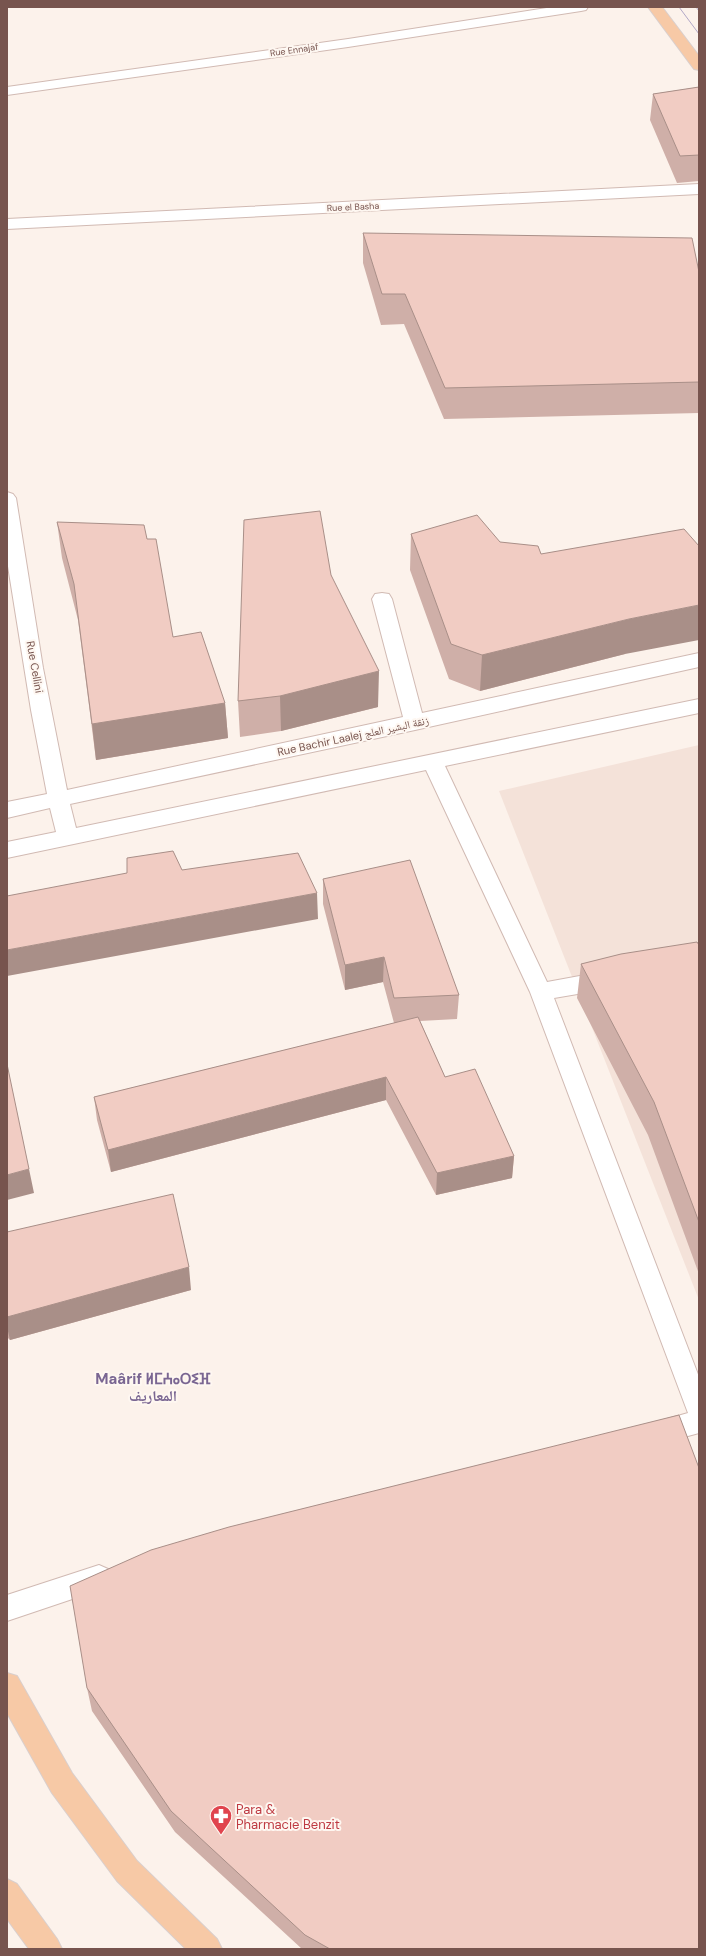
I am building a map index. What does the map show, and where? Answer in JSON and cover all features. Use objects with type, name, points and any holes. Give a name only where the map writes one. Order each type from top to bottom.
[{"type":"main road","points":[[655,7],[699,66]]},
{"type":"main road","points":[[7,1686],[62,1783],[126,1871],[207,1949]]},
{"type":"main road","points":[[7,1894],[48,1949]]},
{"type":"street","name":"Rue Ennajaf","points":[[7,91],[348,43],[581,7]]},
{"type":"street","points":[[696,189],[699,206]]},
{"type":"street","name":"Rue el Basha","points":[[7,224],[696,189]]},
{"type":"street","name":"Rue Cellini","points":[[7,498],[14,594],[67,836]]},
{"type":"street","points":[[382,599],[414,723]]},
{"type":"street","name":"Rue Bachir Laalej زنقة البشير العلج","points":[[7,810],[699,660]]},
{"type":"street","points":[[7,850],[67,836],[699,706]]},
{"type":"street","points":[[432,761],[542,992],[691,1368],[699,1410]]},
{"type":"street","points":[[542,992],[628,977]]},
{"type":"street","points":[[633,1438],[699,1422]]},
{"type":"street","points":[[7,1608],[120,1571]]},
{"type":"shaded area","points":[[699,745],[699,1300],[499,791]]},
{"type":"building","points":[[699,87],[699,155],[680,156],[653,94]]},
{"type":"building","points":[[363,233],[692,238],[699,272],[699,382],[445,388],[405,294],[382,294]]},
{"type":"building","points":[[320,511],[331,575],[379,671],[280,696],[238,701],[244,520]]},
{"type":"building","points":[[477,515],[500,542],[538,546],[541,554],[684,529],[699,546],[699,605],[629,619],[482,655],[451,644],[411,534]]},
{"type":"building","points":[[57,522],[144,525],[147,539],[156,539],[173,637],[201,632],[225,703],[92,724],[74,584]]},
{"type":"building","points":[[173,851],[182,870],[298,853],[317,893],[7,950],[7,896],[127,873],[127,858]]},
{"type":"building","points":[[410,860],[459,995],[394,998],[384,957],[345,965],[323,879]]},
{"type":"building","points":[[697,942],[699,945],[699,1222],[654,1102],[581,964],[621,954]]},
{"type":"building","points":[[418,1017],[445,1077],[475,1069],[514,1156],[437,1173],[386,1077],[108,1150],[94,1097]]},
{"type":"building","points":[[7,1064],[29,1169],[7,1175]]},
{"type":"building","points":[[173,1194],[189,1267],[7,1317],[7,1232]]},
{"type":"building","points":[[679,1415],[699,1468],[699,1949],[330,1949],[305,1935],[171,1811],[87,1688],[70,1586],[151,1550],[229,1527]]},
{"type":"tram line","points":[[679,7],[699,34]]},
{"type":"tram line","points":[[696,7],[699,11]]},
{"type":"place","name":"Para & Pharmacie Benzit","points":[[221,1836]]},
{"type":"district","name":"Maârif ⵍⵎⵄⴰⵔⵉⴼ المعاريف","points":[[153,1388]]}]
